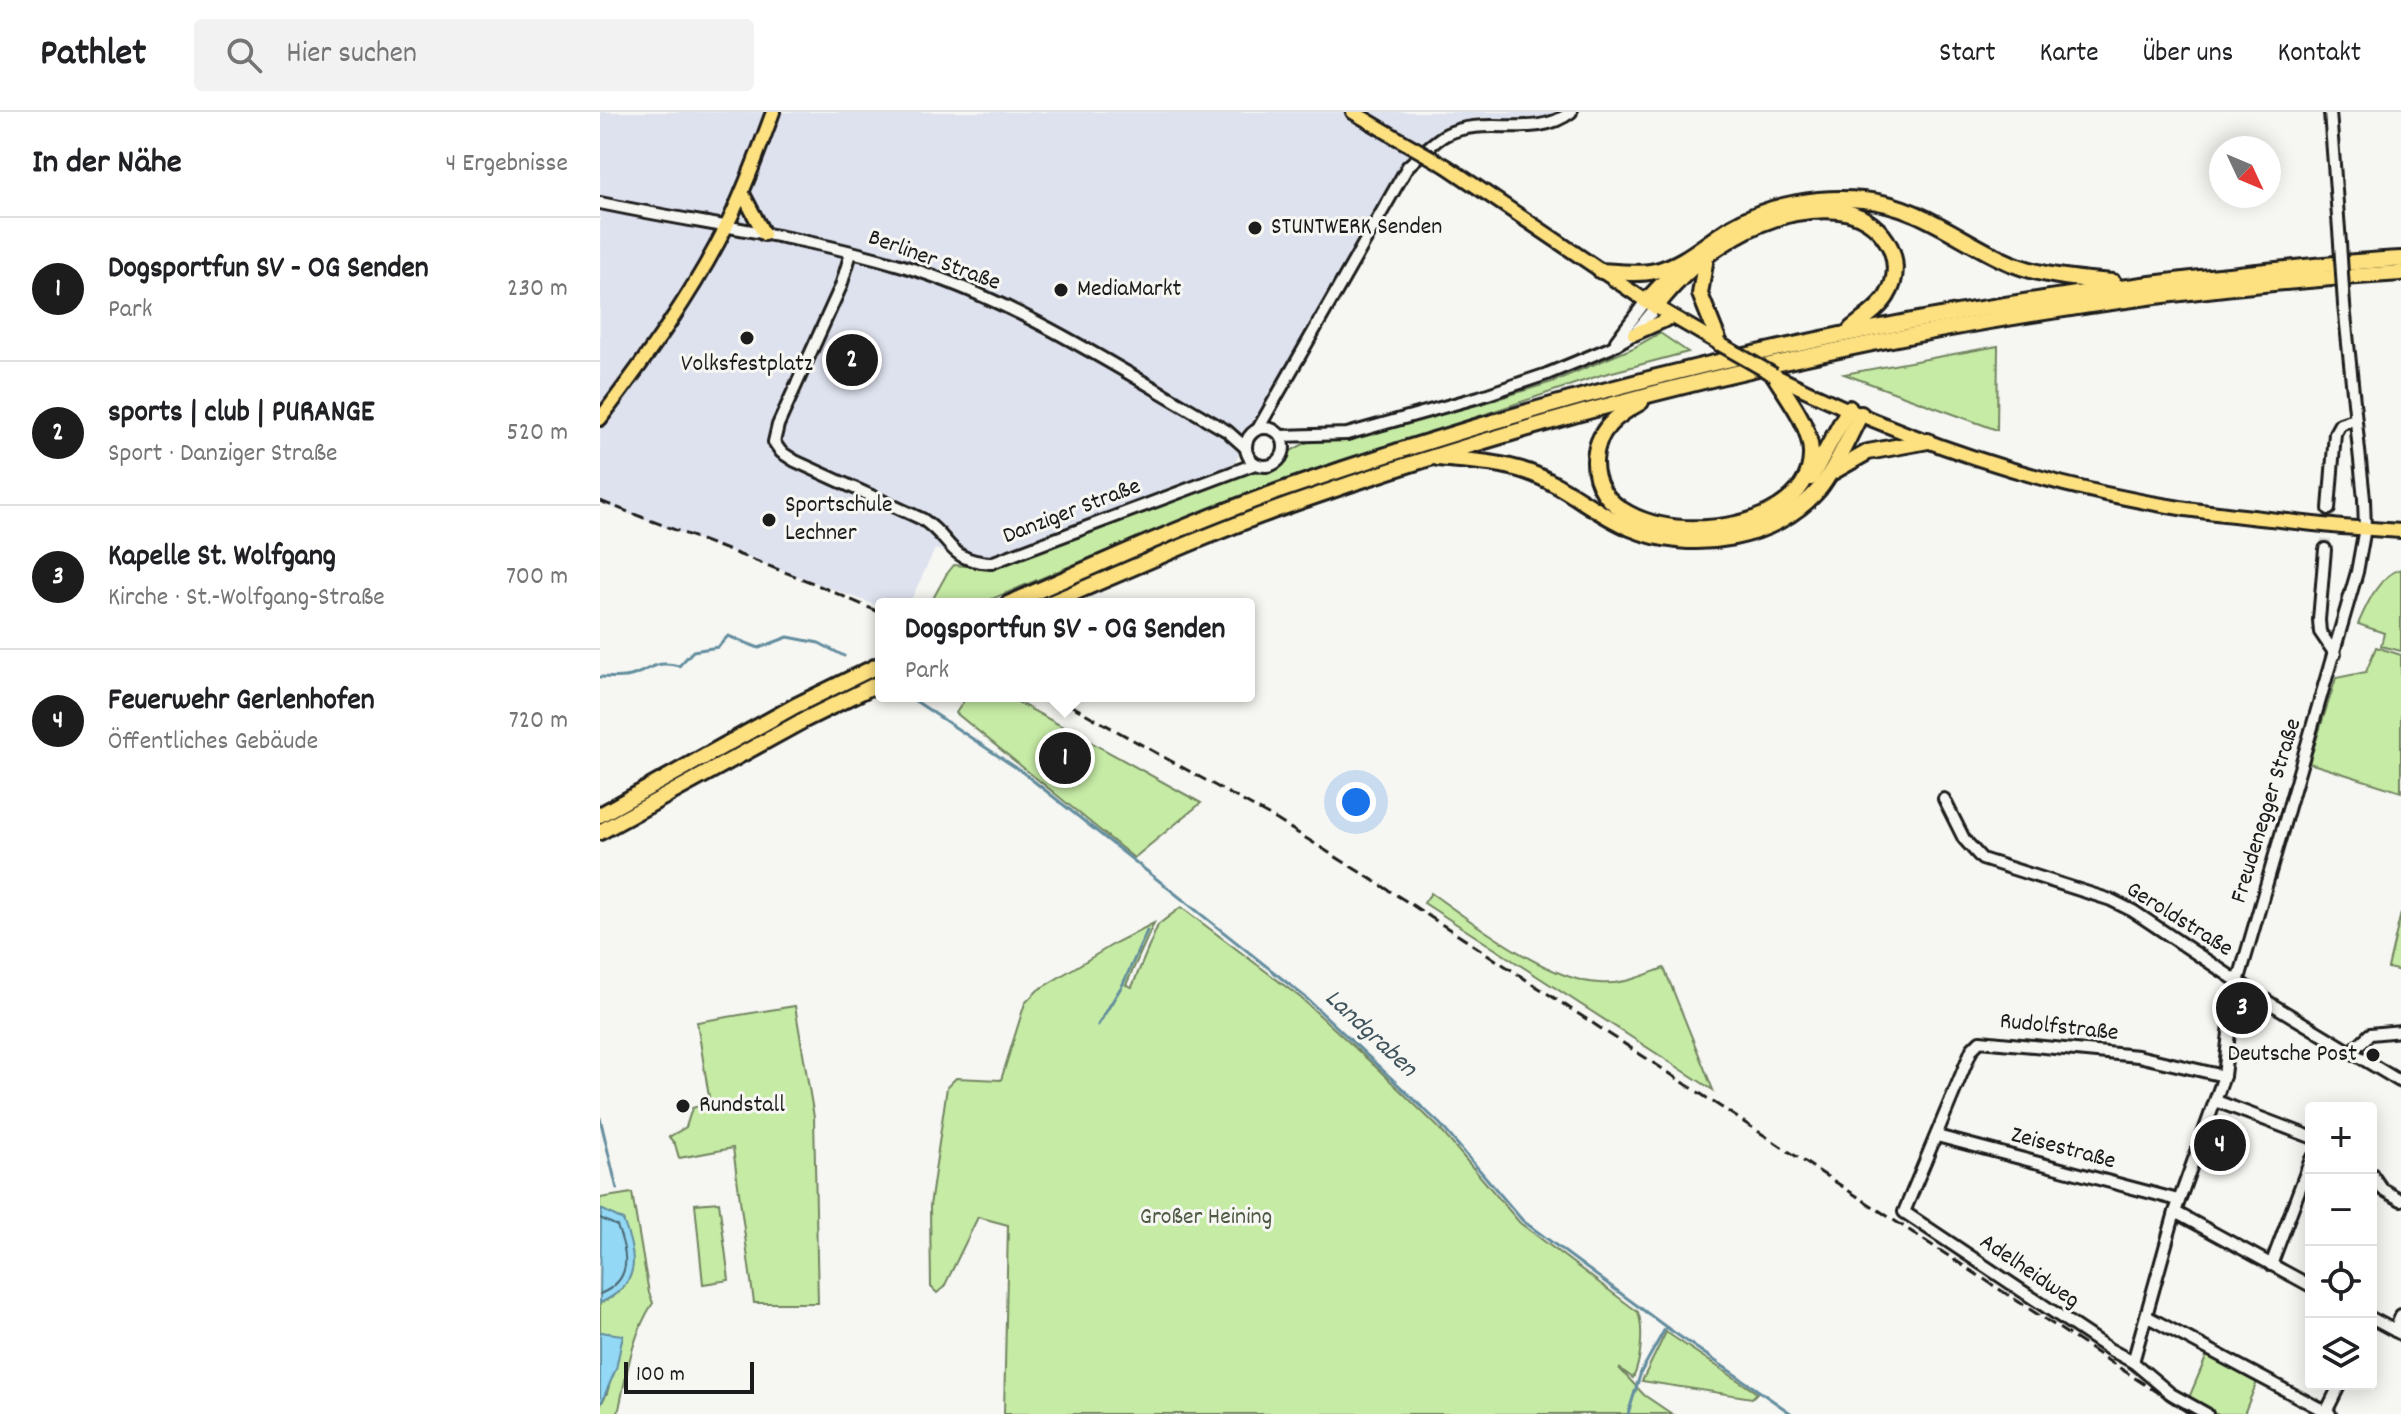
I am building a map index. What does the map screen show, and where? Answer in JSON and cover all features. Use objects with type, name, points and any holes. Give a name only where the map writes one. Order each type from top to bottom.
[{"type":"highway","points":[[1651,304],[1660,283],[1700,255],[1736,224],[1792,204],[1864,200],[1922,215],[2001,259],[2036,273],[2133,284]]},
{"type":"highway","points":[[1601,271],[1657,271],[1700,255],[1759,225],[1787,217],[1837,211],[1867,220],[1892,250],[1894,275],[1883,302],[1848,332]]},
{"type":"highway","points":[[1700,255],[1700,294],[1714,337]]},
{"type":"highway","points":[[1022,598],[1266,496],[1421,444],[1659,374],[1848,332],[2133,284],[2401,259]]},
{"type":"highway","points":[[1063,598],[1286,506],[1430,457],[1664,389],[1811,355],[2153,297],[2401,273]]},
{"type":"highway","points":[[1774,375],[1809,440],[1811,452],[1804,486]]},
{"type":"highway","points":[[1664,389],[1619,414],[1599,441],[1595,467],[1602,488],[1617,505],[1636,517],[1660,525],[1693,529],[1731,525],[1768,513],[1796,495],[1821,464],[1855,411]]},
{"type":"highway","points":[[1430,457],[1519,469],[1559,487],[1626,527],[1670,539],[1697,541],[1747,533],[1785,518],[1804,504],[1830,473],[1855,411]]},
{"type":"highway","points":[[1830,473],[1868,452],[1928,441]]},
{"type":"highway","points":[[600,815],[795,706],[875,667]]},
{"type":"highway","points":[[600,832],[875,685]]},
{"type":"main road","points":[[600,419],[648,355],[726,228],[773,112]]},
{"type":"main road","points":[[1353,112],[1446,166],[1672,317],[1714,337],[1774,375],[1928,441],[2087,489],[2185,508],[2401,531]]},
{"type":"main road","points":[[742,192],[764,234]]},
{"type":"main road","points":[[1634,334],[1672,317]]},
{"type":"street","points":[[1238,471],[1254,432],[1270,412],[1405,170],[1440,138],[1453,132],[1479,126],[1546,125],[1571,112]]},
{"type":"street","name":"Freudenegger Straße","points":[[2133,1362],[2178,1200],[2224,1076],[2232,1007],[2264,886],[2335,654],[2357,572],[2365,528],[2330,112]]},
{"type":"street","name":"Berliner Straße","points":[[600,203],[764,234],[903,266],[1004,307],[1082,348],[1227,431],[1246,451]]},
{"type":"street","name":"Danziger Straße","points":[[851,253],[841,286],[778,425],[774,442],[781,452],[795,461],[922,519],[939,532],[950,549],[961,558],[991,563],[1255,464],[1273,465],[1279,462],[1285,451],[1311,436]]},
{"type":"street","points":[[1610,348],[1651,304]]},
{"type":"street","name":"Danziger Straße","points":[[1254,432],[1311,436],[1347,434],[1479,397],[1610,348],[1634,334],[1651,304]]},
{"type":"street","points":[[1270,412],[1285,451]]},
{"type":"street","points":[[2329,509],[2335,433],[2340,424],[2355,419]]},
{"type":"street","name":"Berliner Straße","points":[[1227,431],[1254,432]]},
{"type":"street","points":[[1246,451],[1255,464]]},
{"type":"street","points":[[2325,549],[2320,632],[2335,654]]},
{"type":"street","name":"Geroldstraße","points":[[1944,799],[1964,839],[1982,859],[2111,900],[2150,921],[2239,981],[2401,1082]]},
{"type":"street","points":[[2351,1052],[2370,1034],[2401,1031]]},
{"type":"street","name":"Rudolfstraße","points":[[1904,1212],[1977,1042],[1983,1040],[2138,1056],[2224,1076]]},
{"type":"street","points":[[2216,1101],[2305,1135]]},
{"type":"street","name":"Zeisestraße","points":[[1937,1136],[2178,1200]]},
{"type":"street","points":[[2271,1265],[2305,1174]]},
{"type":"street","points":[[2372,1174],[2382,1189],[2401,1200]]},
{"type":"street","name":"Adelheidweg","points":[[1904,1212],[2133,1362],[2171,1394],[2207,1414]]},
{"type":"street","points":[[2175,1212],[2305,1283]]},
{"type":"street","points":[[2377,1322],[2398,1333],[2401,1315]]},
{"type":"street","points":[[2146,1316],[2327,1413],[2337,1390]]},
{"type":"shaded area","points":[[600,112],[1561,112],[1543,119],[1521,121],[1478,117],[1441,127],[1265,428],[1251,435],[1228,474],[977,564],[935,549],[912,598],[875,598],[875,605],[600,503]]},
{"type":"green space","points":[[1660,333],[1688,352],[1601,375],[1266,488],[994,598],[933,598],[954,565],[993,565],[1253,470],[1269,471],[1277,467],[1283,455],[1313,439],[1342,438],[1481,404],[1552,382],[1633,348]]},
{"type":"green space","points":[[1998,346],[1997,430],[1844,374]]},
{"type":"green space","points":[[2401,569],[2401,651],[2381,646],[2384,633],[2358,624],[2380,584]]},
{"type":"green space","points":[[2376,647],[2401,655],[2401,792],[2309,763],[2336,678],[2366,672]]},
{"type":"green space","points":[[963,702],[1018,702],[1201,803],[1134,858],[956,713]]},
{"type":"green space","points":[[1431,893],[1512,948],[1579,980],[1616,983],[1664,968],[1713,1090],[1424,903]]},
{"type":"green space","name":"Großer Heining","points":[[1181,907],[1301,998],[1378,1069],[1438,1127],[1520,1223],[1638,1312],[1641,1345],[1633,1378],[1619,1368],[1644,1395],[1672,1414],[1004,1414],[1008,1225],[978,1217],[944,1287],[937,1293],[931,1287],[930,1206],[947,1087],[956,1078],[1001,1080],[1025,1003],[1038,990],[1154,923],[1126,985],[1132,987],[1158,925]]},
{"type":"green space","points":[[2401,913],[2401,971],[2388,968]]},
{"type":"green space","points":[[795,1006],[814,1117],[818,1303],[754,1303],[733,1148],[679,1158],[675,1144],[669,1137],[686,1127],[692,1108],[710,1103],[697,1022]]},
{"type":"green space","points":[[632,1193],[653,1303],[635,1342],[618,1414],[600,1414],[623,1336],[600,1332],[600,1303],[624,1287],[632,1268],[632,1258],[623,1220],[600,1210],[600,1198]]},
{"type":"green space","points":[[719,1202],[729,1280],[703,1284],[695,1204]]},
{"type":"green space","points":[[1666,1332],[1757,1393],[1752,1398],[1642,1381]]},
{"type":"green space","points":[[2207,1355],[2257,1382],[2244,1414],[2212,1414],[2188,1400]]},
{"type":"water","points":[[601,1209],[623,1220],[633,1257],[629,1278],[623,1287],[600,1303]]},
{"type":"water","points":[[600,1332],[623,1335],[616,1369],[600,1406]]},
{"type":"waterway","name":"Landgraben","points":[[600,677],[630,676],[660,664],[679,666],[693,651],[718,647],[728,636],[759,648],[788,637],[819,643],[844,656]]},
{"type":"waterway","name":"Landgraben","points":[[917,702],[1021,771],[1305,997],[1440,1124],[1523,1221],[1666,1327],[1792,1414]]},
{"type":"waterway","points":[[1098,1025],[1123,984],[1147,931]]},
{"type":"waterway","points":[[600,1118],[617,1189]]},
{"type":"waterway","points":[[1628,1414],[1641,1372],[1666,1327]]},
{"type":"tunnel","points":[[2325,549],[2329,509]]},
{"type":"railway","points":[[600,501],[813,583],[875,610]]},
{"type":"railway","points":[[1065,702],[1277,820],[1406,901],[2190,1414]]},
{"type":"place","name":"STUNTWERK Senden","points":[[1255,228]]},
{"type":"place","name":"MediaMarkt","points":[[1061,290]]},
{"type":"place","name":"Volksfestplatz","points":[[747,338]]},
{"type":"place","name":"sports | club | PURANGE","points":[[852,360]]},
{"type":"place","name":"Sportschule Lechner","points":[[769,520]]},
{"type":"place","name":"Dogsportfun SV - OG Senden","points":[[1065,758]]},
{"type":"place","name":"Kapelle St. Wolfgang","points":[[2242,1008]]},
{"type":"place","name":"Deutsche Post","points":[[2373,1055]]},
{"type":"place","name":"Rundstall","points":[[683,1106]]},
{"type":"place","name":"Feuerwehr Gerlenhofen","points":[[2220,1145]]}]
